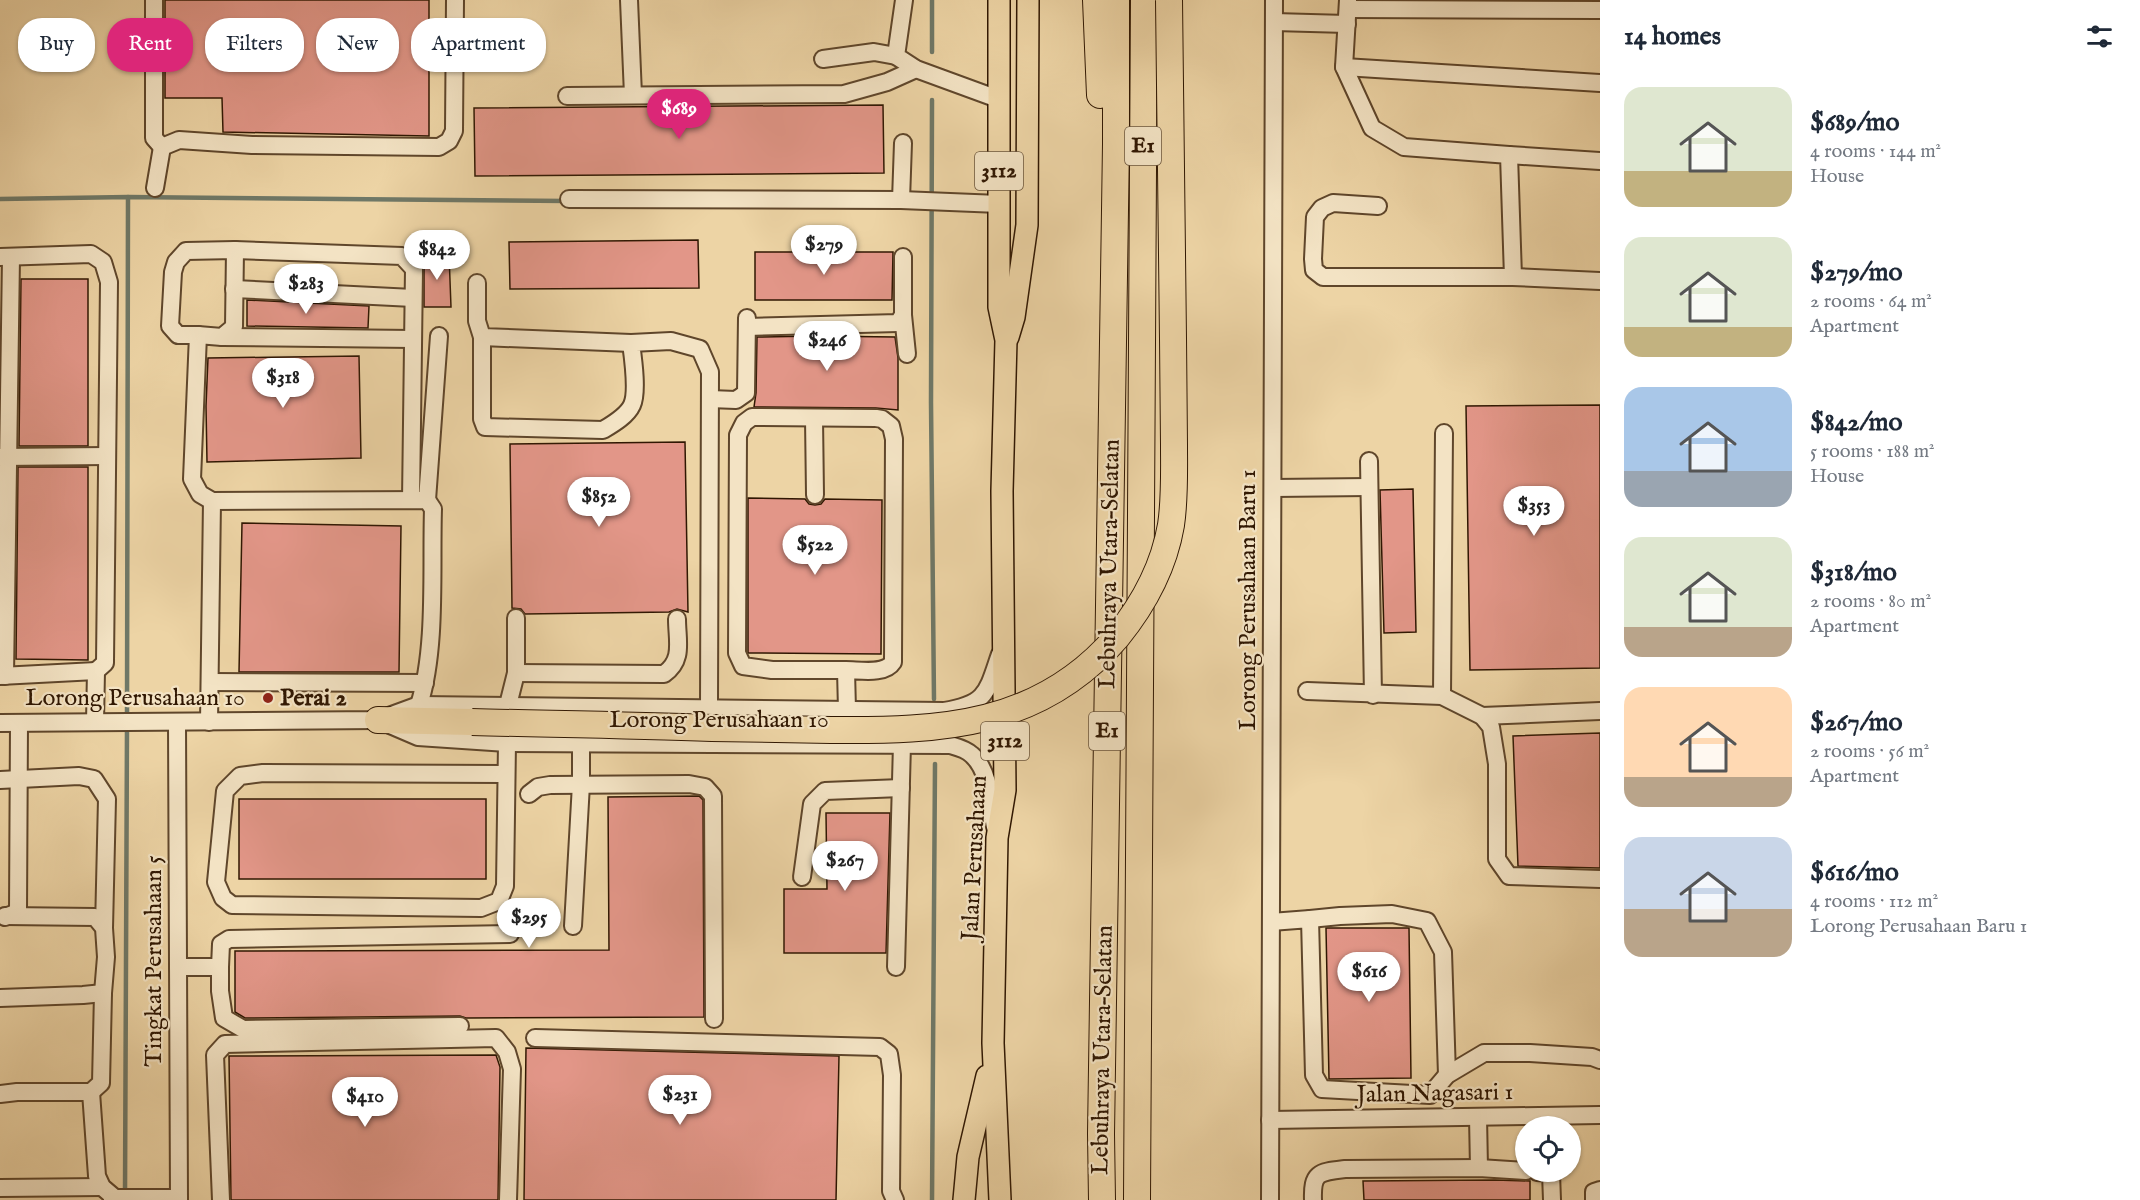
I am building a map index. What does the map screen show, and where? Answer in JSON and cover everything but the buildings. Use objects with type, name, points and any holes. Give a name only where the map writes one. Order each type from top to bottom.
[{"type":"highway","points":[[1096,0],[1101,103],[1106,122],[1116,144]]},
{"type":"highway","name":"Lebuhraya Utara–Selatan","points":[[1102,1200],[1116,0]]},
{"type":"highway","name":"Lebuhraya Utara–Selatan","points":[[1137,1200],[1144,0]]},
{"type":"highway","points":[[378,720],[746,729],[928,728],[1004,714],[1044,696],[1074,678],[1105,650],[1134,614],[1154,580],[1172,522],[1174,389],[1169,0]]},
{"type":"main road","name":"Jalan Perusahaan","points":[[999,0],[999,307],[1006,340],[1002,491],[1005,790],[997,838],[993,1043],[1000,1200]]},
{"type":"main road","name":"Jalan Perusahaan","points":[[1006,340],[1014,317],[1026,233],[1028,0]]},
{"type":"main road","points":[[999,76],[1027,75]]},
{"type":"main road","points":[[964,1200],[968,1157],[979,1117],[993,1043]]},
{"type":"main road","name":"Jalan Perusahaan","points":[[988,1200],[998,1126]]},
{"type":"street","points":[[154,0],[154,138],[162,147]]},
{"type":"street","points":[[162,147],[179,140],[252,145],[439,147],[448,141],[454,131],[455,0]]},
{"type":"street","points":[[629,0],[633,95]]},
{"type":"street","points":[[896,56],[904,0]]},
{"type":"street","name":"Lorong Perusahaan Baru 1","points":[[1269,1200],[1274,0]]},
{"type":"street","points":[[1274,22],[1348,11],[1600,10]]},
{"type":"street","points":[[1348,11],[1344,66],[1372,128],[1404,147],[1600,161]]},
{"type":"street","points":[[823,59],[874,52],[896,56],[916,69],[998,99]]},
{"type":"street","points":[[1344,66],[1600,82]]},
{"type":"street","points":[[567,96],[844,94],[887,82],[916,69]]},
{"type":"street","points":[[901,200],[903,143]]},
{"type":"street","points":[[155,188],[162,147]]},
{"type":"street","points":[[1509,155],[1514,277]]},
{"type":"street","points":[[569,199],[901,200],[999,204]]},
{"type":"street","points":[[1378,206],[1333,203],[1322,208],[1315,217],[1314,270],[1323,277],[1514,277],[1600,281]]},
{"type":"street","points":[[222,337],[234,327],[235,250]]},
{"type":"street","points":[[413,339],[178,335],[170,326],[173,272],[176,262],[186,251],[235,250],[402,256],[414,269],[413,339],[419,500]]},
{"type":"street","points":[[92,254],[103,262],[109,282],[107,456],[105,663],[96,671],[3,676],[6,257],[92,254]]},
{"type":"street","points":[[903,257],[903,315],[907,354]]},
{"type":"street","points":[[477,283],[477,321],[482,337],[482,419],[485,427],[603,430],[617,422],[632,405],[635,369],[631,343]]},
{"type":"street","points":[[234,289],[413,298]]},
{"type":"street","points":[[710,399],[736,400],[746,393],[747,322],[898,322],[903,315]]},
{"type":"street","points":[[198,335],[192,479],[200,494],[212,501],[419,500],[433,509],[430,639],[425,683],[418,705]]},
{"type":"street","points":[[419,500],[439,336]]},
{"type":"street","points":[[482,337],[631,343],[671,341],[700,350],[710,372],[709,707]]},
{"type":"street","points":[[752,417],[882,419],[893,431],[895,478],[893,662],[883,670],[846,670],[771,670],[743,666],[737,653],[738,435],[744,423],[752,417]]},
{"type":"street","points":[[814,418],[815,495]]},
{"type":"street","points":[[1442,696],[1444,432]]},
{"type":"street","points":[[4,457],[107,456]]},
{"type":"street","points":[[1369,461],[1372,695]]},
{"type":"street","points":[[1273,488],[1369,487]]},
{"type":"street","points":[[209,722],[212,501]]},
{"type":"street","points":[[508,705],[516,673],[516,618]]},
{"type":"street","points":[[516,673],[664,674],[674,668],[678,660],[677,619]]},
{"type":"street","name":"Lorong Perusahaan 10","points":[[0,723],[378,720],[418,705],[944,711],[968,706],[982,698],[989,686],[1005,642]]},
{"type":"street","points":[[846,670],[847,710]]},
{"type":"street","points":[[95,722],[96,671]]},
{"type":"street","points":[[210,681],[425,683]]},
{"type":"street","points":[[1307,691],[1442,696],[1482,716],[1491,727],[1497,764],[1497,859],[1509,876],[1600,879]]},
{"type":"street","points":[[1482,716],[1600,711]]},
{"type":"street","name":"Lorong Perusahaan 10","points":[[378,720],[418,737],[507,743],[950,745],[973,756],[979,764],[987,784],[997,838]]},
{"type":"street","name":"Tingkat Perusahaan 5","points":[[177,722],[179,1199]]},
{"type":"street","points":[[3,917],[18,912],[19,723]]},
{"type":"street","points":[[506,774],[263,773],[240,777],[225,791],[216,882],[223,898],[232,905],[481,908],[499,901],[505,886],[507,743]]},
{"type":"street","points":[[573,926],[581,784],[580,743]]},
{"type":"street","points":[[896,967],[902,744]]},
{"type":"street","points":[[0,780],[79,776],[94,779],[107,799],[104,928],[106,957],[101,1083],[91,1092],[0,1094]]},
{"type":"street","points":[[528,794],[538,787],[581,784],[689,784],[705,787],[713,796],[714,1019]]},
{"type":"street","points":[[802,877],[812,804],[825,791],[901,788]]},
{"type":"street","points":[[1271,922],[1392,914],[1427,921],[1443,952],[1447,1075]]},
{"type":"street","points":[[3,917],[96,917],[104,928]]},
{"type":"street","points":[[1310,919],[1314,1075],[1322,1089],[1430,1095],[1447,1075],[1485,1053],[1530,1053],[1600,1059]]},
{"type":"street","points":[[460,1026],[243,1029],[225,1018],[220,991],[221,944],[229,939],[510,934]]},
{"type":"street","points":[[178,967],[220,967]]},
{"type":"street","points":[[0,998],[103,993]]},
{"type":"street","points":[[220,1200],[215,1054],[225,1044],[496,1038],[507,1052],[512,1069],[508,1200]]},
{"type":"street","points":[[535,1038],[880,1047],[889,1054],[892,1075],[890,1170],[891,1191],[895,1200]]},
{"type":"street","points":[[91,1092],[97,1176],[113,1196]]},
{"type":"street","name":"Jalan Nagasari 1","points":[[1270,1120],[1600,1115]]},
{"type":"street","points":[[1478,1117],[1479,1168]]},
{"type":"street","points":[[1312,1200],[1312,1184],[1318,1175],[1326,1171],[1479,1168],[1515,1170]]},
{"type":"street","points":[[1551,1182],[1552,1200]]},
{"type":"street","points":[[0,1188],[179,1199]]},
{"type":"street","points":[[1594,1200],[1594,1192],[1600,1190]]},
{"type":"waterway","points":[[932,0],[932,52]]},
{"type":"waterway","points":[[932,100],[931,403],[934,699]]},
{"type":"waterway","points":[[0,199],[128,197],[567,201]]},
{"type":"waterway","points":[[127,717],[128,197]]},
{"type":"waterway","points":[[125,1194],[127,726]]},
{"type":"waterway","points":[[932,1200],[935,764]]},
{"type":"place","name":"Perai 2","points":[[268,698]]}]
